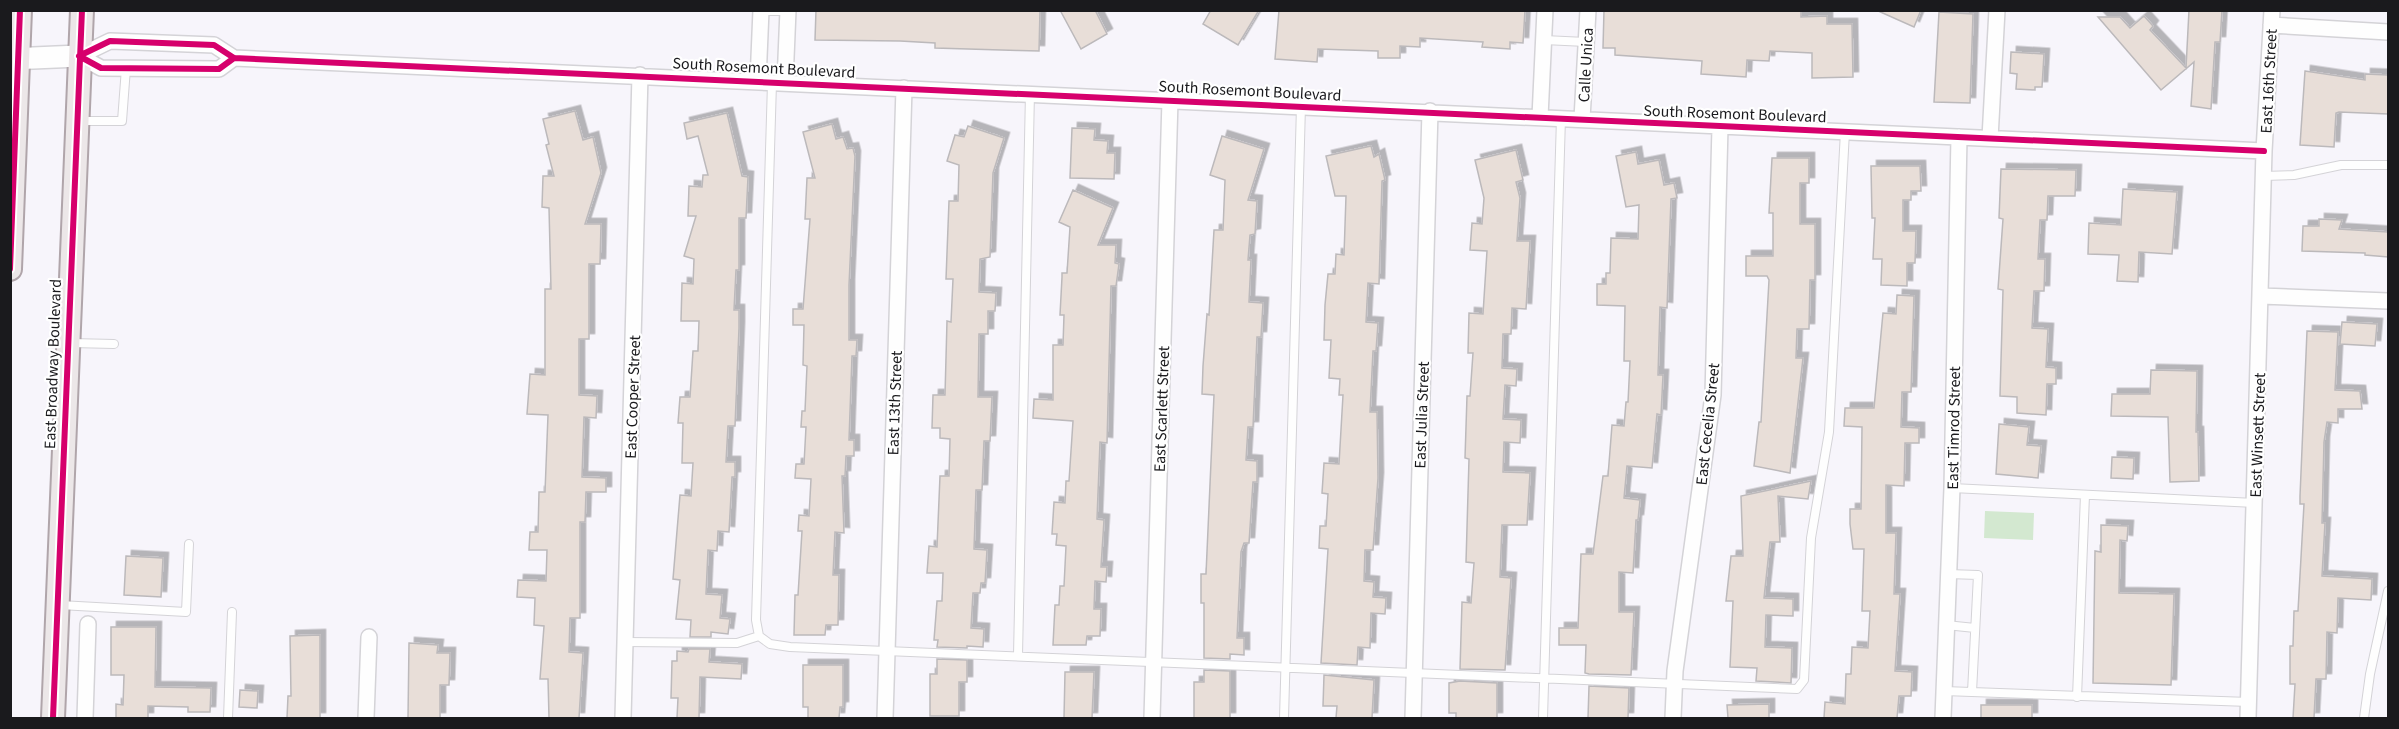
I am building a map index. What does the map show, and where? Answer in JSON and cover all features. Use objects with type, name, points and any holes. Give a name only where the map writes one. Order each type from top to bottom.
[{"type":"main road","points":[[10,269],[14,59],[21,10]]},
{"type":"main road","name":"East Broadway Boulevard","points":[[52,718],[82,10]]},
{"type":"street","points":[[761,10],[772,81]]},
{"type":"street","points":[[1540,117],[1545,10]]},
{"type":"street","name":"Calle Unica","points":[[1582,119],[1588,10]]},
{"type":"street","points":[[1990,138],[1997,10]]},
{"type":"street","points":[[772,81],[788,11]]},
{"type":"street","points":[[2272,18],[2388,32]]},
{"type":"street","name":"East 16th Street","points":[[2264,151],[2272,18]]},
{"type":"street","name":"South Rosemont Boulevard","points":[[79,56],[110,40],[214,45],[234,58],[1430,111],[1720,128],[1845,131],[2264,151]]},
{"type":"street","points":[[14,59],[79,56]]},
{"type":"street","name":"South Rosemont Boulevard","points":[[79,56],[101,68],[219,69],[234,58]]},
{"type":"street","name":"East Cooper Street","points":[[623,718],[640,75]]},
{"type":"street","name":"East 13th Street","points":[[885,718],[904,88]]},
{"type":"street","name":"East Scarlett Street","points":[[1152,718],[1170,100]]},
{"type":"street","name":"East Julia Street","points":[[1413,718],[1430,111]]},
{"type":"street","name":"East Cecelia Street","points":[[1673,718],[1675,682],[1713,395],[1720,128]]},
{"type":"street","name":"East Timrod Street","points":[[1943,718],[1952,488],[1959,137]]},
{"type":"street","name":"East Winsett Street","points":[[2248,718],[2264,151]]},
{"type":"street","points":[[2260,296],[2388,301]]},
{"type":"street","points":[[85,718],[88,624]]},
{"type":"street","points":[[366,718],[369,638]]},
{"type":"lane","points":[[761,10],[788,11]]},
{"type":"lane","points":[[1544,40],[1586,42]]},
{"type":"lane","points":[[76,121],[122,120],[126,68]]},
{"type":"lane","points":[[772,81],[756,620],[759,636],[770,644],[790,647],[1018,655],[1285,669],[1675,682],[1797,689],[1804,680],[1811,538],[1829,432],[1845,131]]},
{"type":"lane","points":[[1018,655],[1030,93]]},
{"type":"lane","points":[[1284,718],[1301,106]]},
{"type":"lane","points":[[1543,718],[1561,118]]},
{"type":"lane","points":[[2264,176],[2294,176],[2341,165],[2388,165]]},
{"type":"lane","points":[[67,343],[114,344]]},
{"type":"lane","points":[[1952,488],[2254,503]]},
{"type":"lane","points":[[2077,697],[2085,495]]},
{"type":"lane","points":[[56,605],[186,612],[189,544]]},
{"type":"lane","points":[[1948,574],[1978,575],[1972,692]]},
{"type":"lane","points":[[2364,718],[2370,674],[2388,591]]},
{"type":"lane","points":[[228,718],[232,612]]},
{"type":"lane","points":[[1946,625],[1975,628]]},
{"type":"lane","points":[[625,642],[737,643],[759,636]]},
{"type":"lane","points":[[1944,691],[2249,702]]},
{"type":"green space","points":[[1985,511],[2034,513],[2033,540],[1984,538]]},
{"type":"building","points":[[816,10],[1040,10],[1039,51],[935,48],[935,43],[900,41],[815,40]]},
{"type":"building","points":[[1060,10],[1095,10],[1107,34],[1081,49]]},
{"type":"building","points":[[1211,10],[1259,10],[1238,45],[1203,24]]},
{"type":"building","points":[[1279,10],[1525,10],[1523,43],[1510,42],[1510,49],[1482,47],[1483,42],[1420,38],[1420,47],[1400,46],[1400,58],[1378,58],[1378,51],[1318,49],[1317,62],[1275,59]]},
{"type":"building","points":[[1604,10],[1801,10],[1801,17],[1827,16],[1827,24],[1852,24],[1853,77],[1812,78],[1812,53],[1770,51],[1769,61],[1747,60],[1746,77],[1701,74],[1702,61],[1615,55],[1615,48],[1603,48]]},
{"type":"building","points":[[1876,10],[1921,10],[1914,27]]},
{"type":"building","points":[[2189,10],[2222,10],[2220,42],[2215,42],[2211,109],[2191,106],[2194,62],[2161,90],[2098,17],[2120,17],[2130,28],[2144,16],[2153,26],[2150,30],[2186,68]]},
{"type":"building","points":[[1939,12],[1973,14],[1970,103],[1934,102]]},
{"type":"building","points":[[2011,52],[2044,54],[2042,87],[2035,87],[2035,90],[2016,89],[2017,74],[2010,73]]},
{"type":"building","points":[[2305,71],[2365,80],[2365,74],[2388,75],[2388,114],[2336,113],[2334,147],[2300,145]]},
{"type":"building","points":[[575,111],[583,140],[593,137],[601,173],[585,224],[601,224],[600,264],[589,264],[589,339],[579,339],[579,395],[597,396],[596,418],[584,417],[582,477],[606,478],[606,492],[586,492],[585,522],[580,522],[580,618],[570,618],[569,652],[583,653],[579,718],[549,718],[548,679],[540,679],[544,626],[534,625],[535,598],[517,597],[518,580],[546,581],[547,550],[529,550],[530,532],[538,532],[539,492],[545,492],[548,415],[527,414],[530,374],[545,375],[545,289],[551,289],[549,208],[542,207],[543,176],[554,176],[546,145],[549,144],[543,119]]},
{"type":"building","points":[[727,113],[742,176],[748,177],[746,218],[739,218],[739,270],[736,270],[734,310],[739,310],[739,328],[735,426],[728,426],[726,462],[735,462],[735,477],[732,477],[729,532],[718,531],[717,551],[708,550],[706,594],[722,595],[720,618],[730,619],[728,634],[711,632],[711,637],[690,637],[691,620],[676,619],[680,580],[673,579],[680,495],[691,496],[693,463],[682,463],[683,423],[678,423],[680,397],[690,397],[693,351],[698,351],[699,321],[681,321],[682,283],[693,284],[694,259],[684,256],[696,216],[688,216],[689,186],[702,187],[703,175],[708,175],[698,136],[687,139],[684,123]]},
{"type":"building","points":[[832,124],[836,139],[843,137],[847,149],[853,148],[855,156],[849,285],[849,340],[857,340],[856,356],[852,356],[849,440],[854,440],[854,456],[846,456],[845,476],[842,476],[844,533],[835,532],[833,575],[839,575],[838,625],[826,625],[825,635],[794,635],[795,595],[798,595],[802,531],[798,531],[799,515],[809,516],[811,479],[795,478],[796,464],[804,464],[806,427],[801,427],[802,411],[805,411],[807,366],[803,365],[804,325],[793,325],[793,309],[803,309],[810,219],[805,219],[807,178],[815,178],[803,132]]},
{"type":"building","points":[[968,126],[1004,138],[993,173],[990,257],[980,259],[979,292],[996,293],[995,311],[988,311],[988,334],[979,334],[978,397],[992,397],[990,441],[984,441],[982,490],[976,490],[974,549],[987,550],[985,583],[981,583],[980,593],[973,593],[971,628],[984,629],[983,647],[967,646],[967,648],[937,647],[938,640],[934,640],[937,601],[942,601],[943,573],[927,573],[929,546],[937,547],[940,476],[949,476],[950,439],[940,438],[940,428],[932,428],[933,395],[945,395],[947,321],[951,322],[953,279],[946,279],[949,201],[958,201],[959,165],[947,161],[955,135],[964,137]]},
{"type":"building","points":[[1072,128],[1095,129],[1094,140],[1108,141],[1107,153],[1115,153],[1114,179],[1070,178]]},
{"type":"building","points":[[1222,136],[1264,149],[1248,200],[1257,201],[1255,234],[1250,235],[1248,260],[1251,260],[1249,302],[1263,303],[1261,337],[1257,337],[1253,427],[1248,427],[1246,460],[1257,461],[1257,482],[1253,482],[1249,543],[1244,543],[1241,552],[1237,638],[1244,638],[1244,655],[1230,654],[1230,659],[1204,658],[1204,603],[1201,603],[1201,574],[1206,574],[1214,395],[1202,394],[1203,366],[1207,314],[1209,315],[1214,230],[1223,230],[1225,180],[1210,175]]},
{"type":"building","points":[[1371,146],[1374,157],[1379,154],[1385,180],[1382,181],[1379,284],[1368,283],[1366,322],[1378,323],[1376,351],[1373,351],[1370,412],[1377,412],[1378,478],[1373,550],[1365,550],[1364,581],[1374,582],[1373,597],[1386,598],[1385,614],[1371,613],[1370,648],[1358,647],[1357,665],[1321,663],[1328,549],[1319,548],[1320,526],[1326,526],[1328,494],[1322,493],[1324,463],[1339,464],[1343,395],[1339,395],[1340,379],[1329,378],[1331,340],[1324,340],[1325,305],[1328,274],[1335,274],[1336,254],[1344,255],[1346,196],[1335,196],[1326,156]]},
{"type":"building","points":[[1516,150],[1523,180],[1516,182],[1520,198],[1517,241],[1530,241],[1526,309],[1512,308],[1511,334],[1503,334],[1502,368],[1517,369],[1516,386],[1505,385],[1503,419],[1521,420],[1520,443],[1504,442],[1503,472],[1530,473],[1527,525],[1502,525],[1500,577],[1511,578],[1505,670],[1460,669],[1462,602],[1471,603],[1474,563],[1466,562],[1469,459],[1465,458],[1467,396],[1470,396],[1473,353],[1468,353],[1469,313],[1483,314],[1487,251],[1470,250],[1472,223],[1482,224],[1484,198],[1475,160]]},
{"type":"building","points":[[1636,152],[1638,164],[1659,160],[1664,185],[1674,183],[1677,198],[1671,199],[1667,308],[1660,307],[1658,375],[1663,375],[1661,415],[1657,414],[1652,468],[1627,466],[1624,498],[1640,500],[1638,520],[1636,520],[1633,573],[1619,572],[1619,612],[1634,612],[1631,675],[1589,674],[1585,673],[1586,645],[1559,645],[1559,628],[1578,628],[1581,554],[1593,554],[1603,476],[1608,476],[1612,425],[1624,426],[1626,402],[1628,402],[1630,361],[1624,361],[1625,306],[1597,305],[1597,284],[1606,284],[1606,273],[1610,273],[1611,238],[1638,239],[1639,205],[1626,207],[1616,156]]},
{"type":"building","points":[[1772,158],[1809,158],[1809,183],[1800,183],[1800,224],[1815,224],[1815,280],[1810,280],[1809,329],[1797,329],[1796,358],[1803,358],[1790,473],[1754,466],[1759,422],[1761,422],[1769,280],[1767,276],[1746,276],[1746,256],[1773,256],[1773,213],[1769,213]]},
{"type":"building","points":[[1871,166],[1920,166],[1921,191],[1911,191],[1911,200],[1903,200],[1903,231],[1916,231],[1915,263],[1907,263],[1907,286],[1881,285],[1882,259],[1873,259],[1875,218],[1872,218]]},
{"type":"building","points":[[2001,169],[2076,170],[2075,196],[2048,196],[2047,220],[2040,220],[2038,259],[2045,259],[2044,291],[2034,291],[2032,328],[2048,329],[2046,367],[2056,368],[2056,384],[2047,384],[2046,415],[2017,413],[2017,397],[2000,396],[2003,290],[1998,289],[2003,219],[1999,218]]},
{"type":"building","points":[[2123,189],[2177,192],[2172,254],[2139,252],[2138,282],[2117,281],[2119,255],[2088,254],[2089,223],[2121,225]]},
{"type":"building","points":[[1073,190],[1113,208],[1098,245],[1116,245],[1115,263],[1119,264],[1116,286],[1111,286],[1107,443],[1100,442],[1097,519],[1104,520],[1101,567],[1107,567],[1106,582],[1095,581],[1094,609],[1101,609],[1100,636],[1087,636],[1086,645],[1053,645],[1055,605],[1059,605],[1060,586],[1064,586],[1066,546],[1056,545],[1057,534],[1052,534],[1054,502],[1065,503],[1066,481],[1069,481],[1073,421],[1033,418],[1034,399],[1053,400],[1053,345],[1063,345],[1064,315],[1060,315],[1062,273],[1067,273],[1070,227],[1059,222]]},
{"type":"building","points":[[2319,219],[2342,220],[2339,229],[2388,232],[2388,257],[2365,255],[2365,253],[2302,251],[2303,226],[2319,226]]},
{"type":"building","points":[[1897,295],[1914,296],[1911,392],[1902,392],[1901,427],[1919,428],[1919,443],[1905,443],[1904,486],[1886,485],[1886,533],[1896,533],[1894,594],[1900,594],[1895,671],[1912,672],[1911,696],[1899,696],[1897,718],[1824,718],[1825,702],[1845,704],[1846,674],[1851,674],[1852,647],[1868,648],[1870,611],[1862,611],[1864,549],[1853,549],[1850,524],[1850,509],[1861,509],[1862,427],[1844,426],[1845,408],[1874,408],[1883,313],[1896,314]]},
{"type":"building","points":[[2342,322],[2377,324],[2375,346],[2340,344]]},
{"type":"building","points":[[2307,331],[2338,332],[2335,390],[2360,391],[2362,409],[2338,409],[2338,423],[2327,422],[2324,442],[2322,523],[2325,523],[2322,576],[2372,579],[2371,600],[2338,598],[2337,633],[2327,632],[2326,679],[2316,679],[2314,718],[2293,718],[2295,684],[2290,684],[2290,646],[2293,646],[2294,611],[2298,611],[2304,504],[2300,504],[2300,496]]},
{"type":"building","points":[[2151,370],[2197,371],[2196,432],[2198,432],[2199,481],[2170,482],[2168,417],[2111,416],[2112,394],[2150,394]]},
{"type":"building","points":[[1999,424],[2029,427],[2027,445],[2041,446],[2038,478],[1996,474]]},
{"type":"building","points":[[2112,457],[2134,458],[2133,479],[2111,478]]},
{"type":"building","points":[[1811,481],[1808,499],[1778,496],[1780,542],[1770,542],[1764,598],[1793,599],[1793,616],[1766,615],[1765,647],[1792,648],[1791,683],[1756,681],[1757,668],[1730,667],[1733,601],[1726,601],[1731,556],[1743,556],[1741,496]]},
{"type":"building","points":[[2101,525],[2128,526],[2127,541],[2120,540],[2119,593],[2174,594],[2171,685],[2093,683],[2095,551],[2101,552]]},
{"type":"building","points":[[126,556],[163,558],[161,597],[124,595]]},
{"type":"building","points":[[111,627],[156,627],[155,687],[211,688],[210,712],[188,712],[188,707],[148,706],[148,718],[116,718],[116,704],[123,705],[124,675],[111,675]]},
{"type":"building","points":[[320,635],[320,718],[287,718],[288,696],[291,696],[290,636]]},
{"type":"building","points":[[409,643],[438,645],[437,653],[450,653],[449,685],[440,685],[440,718],[408,718]]},
{"type":"building","points":[[689,649],[710,649],[709,662],[742,664],[741,679],[700,677],[699,718],[677,718],[678,698],[671,698],[672,661],[677,661],[677,651],[688,652]]},
{"type":"building","points":[[937,659],[967,660],[967,682],[959,682],[959,716],[930,716],[930,674],[937,674]]},
{"type":"building","points":[[803,665],[843,665],[843,707],[840,707],[839,718],[808,718],[808,707],[803,707]]},
{"type":"building","points":[[1204,670],[1230,671],[1230,718],[1194,718],[1194,682],[1204,682]]},
{"type":"building","points":[[1065,672],[1094,672],[1092,718],[1064,718]]},
{"type":"building","points":[[1324,675],[1374,680],[1372,718],[1336,718],[1337,706],[1323,706]]},
{"type":"building","points":[[1460,681],[1497,683],[1497,718],[1456,718],[1456,713],[1449,713],[1449,683]]},
{"type":"building","points":[[1589,686],[1629,688],[1628,718],[1588,718]]},
{"type":"building","points":[[240,690],[258,691],[257,708],[239,707]]},
{"type":"building","points":[[1769,704],[1769,718],[1728,718],[1727,705]]},
{"type":"building","points":[[1981,705],[2032,705],[2032,718],[1981,718]]},
{"type":"cycle path","points":[[10,269],[20,10]]},
{"type":"cycle path","points":[[53,718],[82,10]]},
{"type":"cycle path","points":[[234,58],[219,69],[101,68],[79,56],[110,41],[214,45],[234,58],[2264,151]]}]
